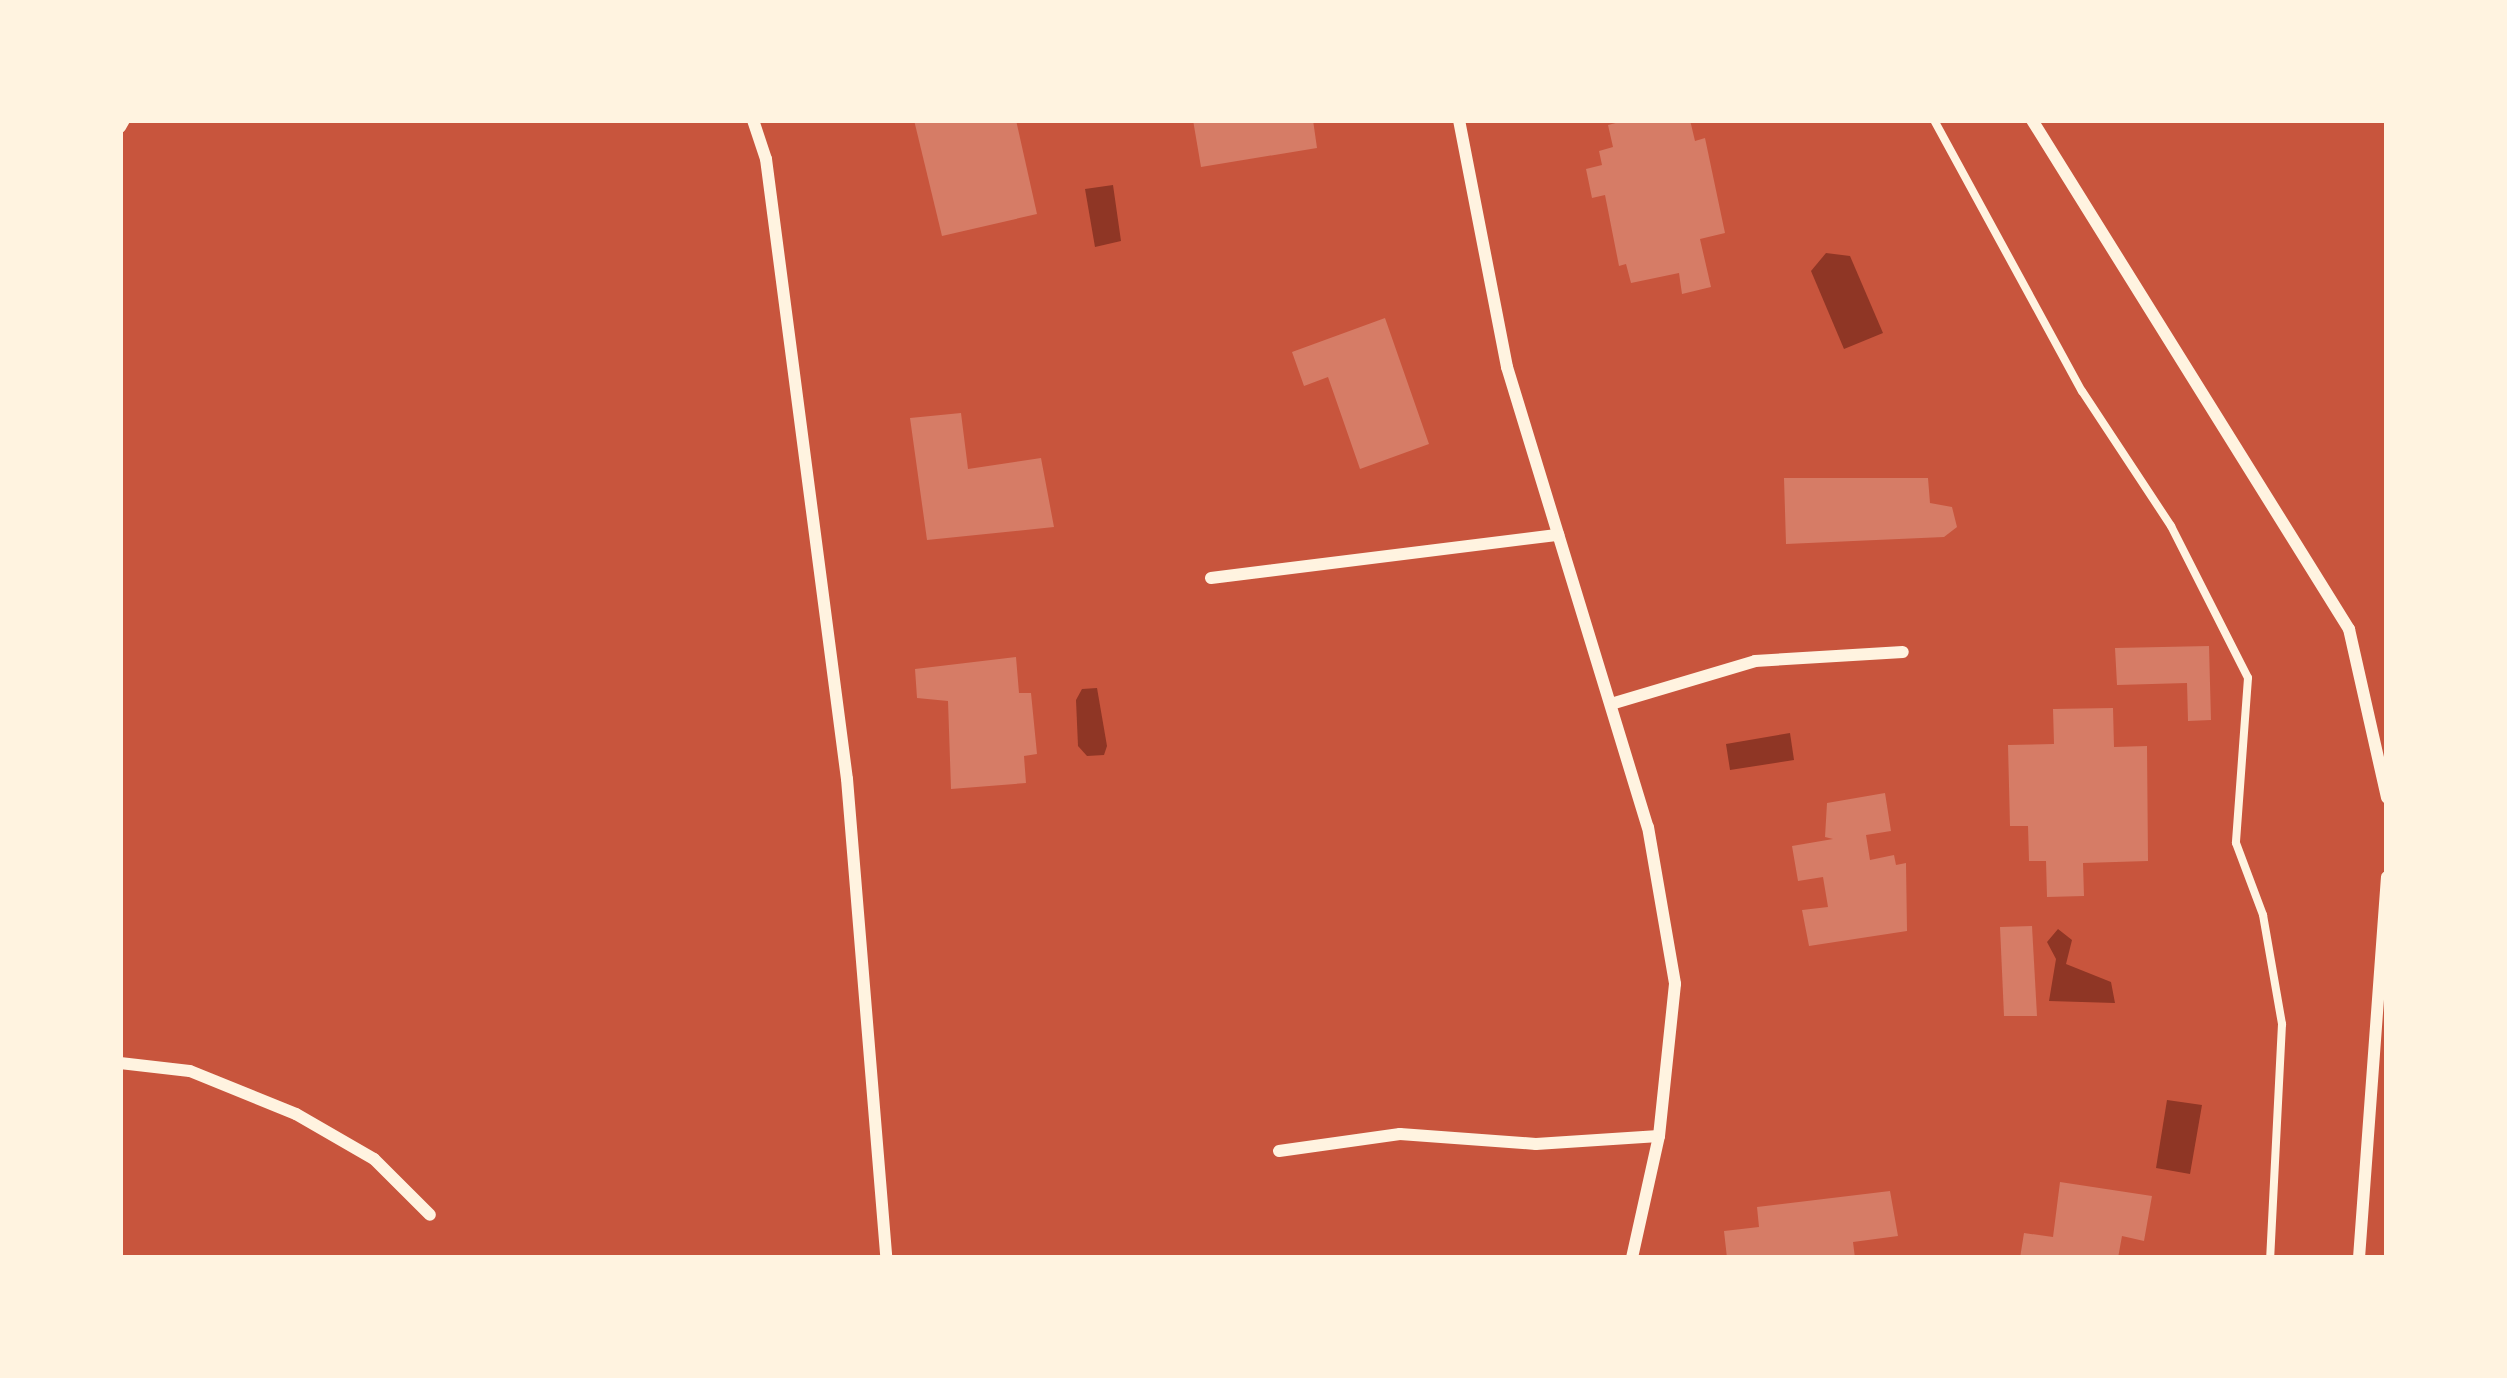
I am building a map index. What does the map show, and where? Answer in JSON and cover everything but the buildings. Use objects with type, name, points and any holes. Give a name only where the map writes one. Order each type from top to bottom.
[{"type":"street","points":[[753,120],[766,159],[847,779],[886,1258]]},
{"type":"street","points":[[1459,120],[1507,368],[1648,827],[1675,984],[1659,1136],[1632,1258]]},
{"type":"street","points":[[2032,120],[2349,629],[2387,798]]},
{"type":"street","points":[[1211,578],[1558,535]]},
{"type":"street","points":[[1610,704],[1755,661],[1903,652]]},
{"type":"street","points":[[2359,1258],[2387,877]]},
{"type":"street","points":[[120,1063],[190,1071],[296,1114],[374,1159],[430,1215]]},
{"type":"street","points":[[1279,1151],[1400,1134],[1536,1144],[1659,1136]]},
{"type":"path","points":[[1934,120],[2082,391],[2171,526],[2248,678],[2236,843],[2263,915],[2282,1024],[2270,1258]]},
{"type":"shaded area","points":[[1113,185],[1121,241],[1095,247],[1085,189]]},
{"type":"shaded area","points":[[1826,253],[1850,256],[1883,333],[1844,349],[1811,271]]},
{"type":"shaded area","points":[[1097,688],[1107,746],[1104,755],[1087,756],[1078,746],[1076,700],[1082,689]]},
{"type":"shaded area","points":[[1790,733],[1794,760],[1730,770],[1726,744]]},
{"type":"shaded area","points":[[2058,929],[2072,940],[2066,964],[2111,982],[2115,1003],[2049,1001],[2056,959],[2047,942]]},
{"type":"shaded area","points":[[2167,1100],[2202,1105],[2190,1174],[2156,1168]]}]
